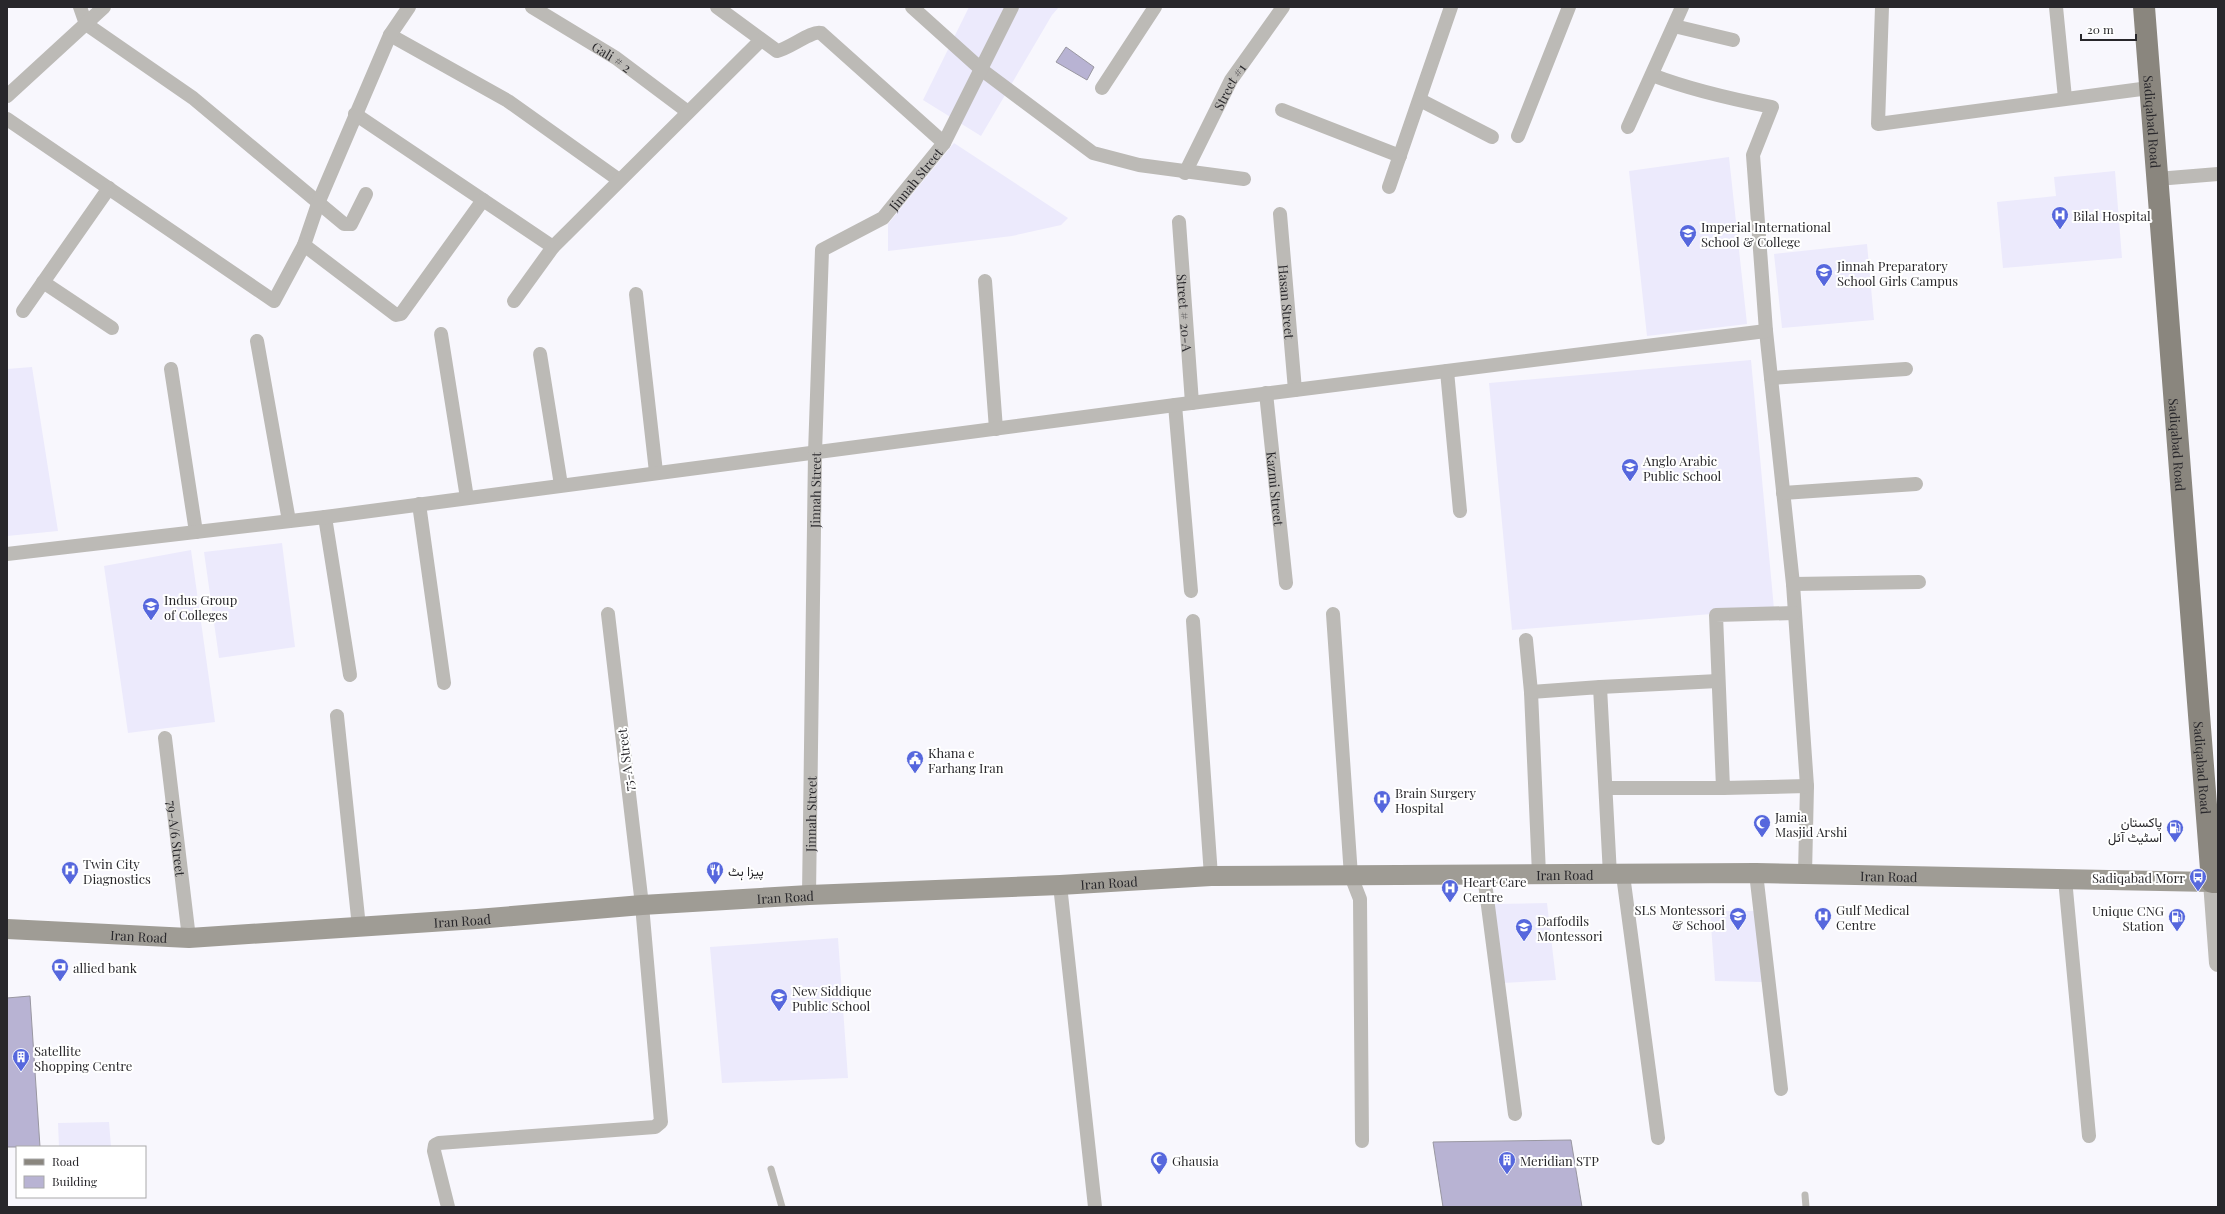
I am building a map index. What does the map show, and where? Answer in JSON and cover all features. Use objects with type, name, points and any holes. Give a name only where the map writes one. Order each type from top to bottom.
[{"type":"main road","name":"Sadiqabad Road","points":[[2144,7],[2156,178],[2215,882]]},
{"type":"main road","name":"Iran Road","points":[[7,929],[188,938],[642,905],[809,895],[1060,885],[1211,876],[1616,875],[1756,873],[2215,882]]},
{"type":"street","points":[[80,7],[86,24],[193,98],[319,201],[344,224],[351,224],[366,194]]},
{"type":"street","points":[[7,96],[104,7]]},
{"type":"street","points":[[7,119],[274,301],[304,245],[319,201],[390,35],[409,7]]},
{"type":"street","name":"Gali # 2","points":[[532,7],[616,58],[688,112]]},
{"type":"street","points":[[717,7],[777,51],[818,32],[821,33],[944,144],[1012,7]]},
{"type":"street","points":[[912,7],[982,70],[1093,153],[1139,165],[1185,173],[1244,179]]},
{"type":"street","points":[[1102,88],[1155,7]]},
{"type":"street","name":"Street #1","points":[[1185,173],[1231,80],[1283,7]]},
{"type":"street","points":[[1389,186],[1451,7]]},
{"type":"street","points":[[1518,136],[1569,7]]},
{"type":"street","points":[[1628,127],[1682,7]]},
{"type":"street","points":[[1882,7],[1878,124],[2149,88]]},
{"type":"street","points":[[2056,7],[2066,98]]},
{"type":"street","points":[[1674,26],[1733,40]]},
{"type":"street","points":[[390,35],[508,100],[620,180]]},
{"type":"street","points":[[514,300],[553,247],[761,40]]},
{"type":"street","points":[[1652,75],[1676,84],[1718,96],[1772,107],[1753,155],[1766,331],[1794,584],[1794,613],[1807,786],[1806,874]]},
{"type":"street","points":[[1420,100],[1492,137]]},
{"type":"street","points":[[1282,110],[1400,156]]},
{"type":"street","points":[[355,114],[553,247]]},
{"type":"street","name":"Jinnah Street","points":[[809,895],[815,453],[822,250],[884,218],[944,144]]},
{"type":"street","points":[[2156,178],[2218,174]]},
{"type":"street","points":[[23,310],[109,188]]},
{"type":"street","points":[[304,245],[396,315],[401,314],[483,200]]},
{"type":"street","name":"Hasan Street","points":[[1280,214],[1295,390]]},
{"type":"street","name":"Street # 20-A","points":[[1179,222],[1192,403]]},
{"type":"street","points":[[985,281],[996,429]]},
{"type":"street","points":[[43,282],[112,328]]},
{"type":"street","points":[[636,294],[656,472]]},
{"type":"street","points":[[7,554],[325,517],[656,472],[815,453],[1266,393],[1766,331]]},
{"type":"street","points":[[441,334],[467,498]]},
{"type":"street","points":[[257,341],[289,521]]},
{"type":"street","points":[[540,354],[561,485]]},
{"type":"street","points":[[171,369],[196,532]]},
{"type":"street","points":[[1771,378],[1906,369]]},
{"type":"street","points":[[1447,371],[1460,511]]},
{"type":"street","name":"Kazmi Street","points":[[1266,393],[1286,583]]},
{"type":"street","points":[[1175,405],[1191,591]]},
{"type":"street","points":[[1783,493],[1916,484]]},
{"type":"street","points":[[419,504],[444,683]]},
{"type":"street","points":[[325,517],[350,675]]},
{"type":"street","points":[[1794,584],[1919,582]]},
{"type":"street","points":[[1722,788],[1716,615],[1794,613]]},
{"type":"street","name":"75-A Street","points":[[448,1207],[434,1151],[434,1145],[439,1143],[659,1126],[661,1122],[642,905],[608,614]]},
{"type":"street","points":[[1333,614],[1351,876],[1360,899],[1362,1141]]},
{"type":"street","points":[[1193,621],[1211,876]]},
{"type":"street","points":[[1526,640],[1531,692],[1539,874]]},
{"type":"street","points":[[1531,692],[1718,681]]},
{"type":"street","points":[[1600,687],[1606,788],[1616,875],[1658,1138]]},
{"type":"street","points":[[337,716],[359,926]]},
{"type":"street","name":"79-A/6 Street","points":[[165,738],[188,938]]},
{"type":"street","points":[[1606,788],[1807,786]]},
{"type":"street","points":[[1756,873],[1781,1089]]},
{"type":"street","points":[[1484,875],[1515,1114]]},
{"type":"street","points":[[2065,879],[2088,1136]]},
{"type":"street","points":[[2215,882],[2218,963]]},
{"type":"street","points":[[1060,885],[1095,1207]]},
{"type":"lane","points":[[771,1169],[782,1207]]},
{"type":"lane","points":[[1805,1195],[1806,1207]]},
{"type":"shaded area","points":[[969,7],[1059,7],[1052,15],[981,136],[923,100]]},
{"type":"shaded area","points":[[954,143],[1068,218],[1061,225],[1012,236],[888,251],[888,224]]},
{"type":"shaded area","name":"Imperial International School & College","points":[[1729,157],[1747,324],[1647,336],[1629,171]]},
{"type":"shaded area","name":"Bilal Hospital","points":[[2115,171],[2122,258],[2003,268],[1997,202],[2056,196],[2054,177]]},
{"type":"shaded area","name":"Jinnah Preparatory School Girls Campus","points":[[1867,244],[1874,320],[1782,328],[1774,254]]},
{"type":"shaded area","name":"Anglo Arabic Public School","points":[[1751,360],[1774,609],[1512,630],[1489,383]]},
{"type":"shaded area","points":[[32,367],[58,531],[7,536],[7,369]]},
{"type":"shaded area","points":[[282,543],[295,647],[219,658],[204,552]]},
{"type":"shaded area","points":[[191,550],[215,722],[128,733],[104,566]]},
{"type":"shaded area","name":"Daffodils Montessori","points":[[1547,903],[1556,980],[1502,983],[1493,904]]},
{"type":"shaded area","points":[[1710,911],[1755,911],[1763,982],[1715,981]]},
{"type":"shaded area","name":"New Siddique Public School","points":[[838,938],[848,1078],[722,1083],[710,947]]},
{"type":"shaded area","points":[[109,1122],[111,1146],[59,1146],[58,1123]]},
{"type":"building","points":[[1066,47],[1094,67],[1087,80],[1056,62]]},
{"type":"building","name":"Satellite Shopping Centre","points":[[30,996],[40,1146],[7,1147],[7,998]]},
{"type":"building","name":"Meridian STP","points":[[1571,1140],[1582,1207],[1443,1207],[1433,1142]]},
{"type":"place","name":"Bilal Hospital","points":[[2060,230]]},
{"type":"place","name":"Imperial International School & College","points":[[1688,248]]},
{"type":"place","name":"Jinnah Preparatory School Girls Campus","points":[[1824,287]]},
{"type":"place","name":"Anglo Arabic Public School","points":[[1630,482]]},
{"type":"place","name":"Indus Group of Colleges","points":[[151,621]]},
{"type":"place","name":"Khana e Farhang Iran","points":[[915,774]]},
{"type":"place","name":"Brain Surgery Hospital","points":[[1382,814]]},
{"type":"place","name":"Jamia Masjid Arshi","points":[[1762,838]]},
{"type":"place","name":"پاکستان اسٹیٹ آئل","points":[[2175,843]]},
{"type":"place","name":"Twin City Diagnostics","points":[[70,885]]},
{"type":"place","name":"پیزا ہٹ","points":[[715,885]]},
{"type":"place","name":"Sadiqabad Morr","points":[[2198,892]]},
{"type":"place","name":"Heart Care Centre","points":[[1450,903]]},
{"type":"place","name":"SLS Montessori & School","points":[[1738,931]]},
{"type":"place","name":"Gulf Medical Centre","points":[[1823,931]]},
{"type":"place","name":"Unique CNG Station","points":[[2177,932]]},
{"type":"place","name":"Daffodils Montessori","points":[[1524,942]]},
{"type":"place","name":"allied bank","points":[[60,982]]},
{"type":"place","name":"New Siddique Public School","points":[[779,1012]]},
{"type":"place","name":"Satellite Shopping Centre","points":[[21,1072]]},
{"type":"place","name":"Ghausia","points":[[1159,1175]]},
{"type":"place","name":"Meridian STP","points":[[1507,1175]]}]
